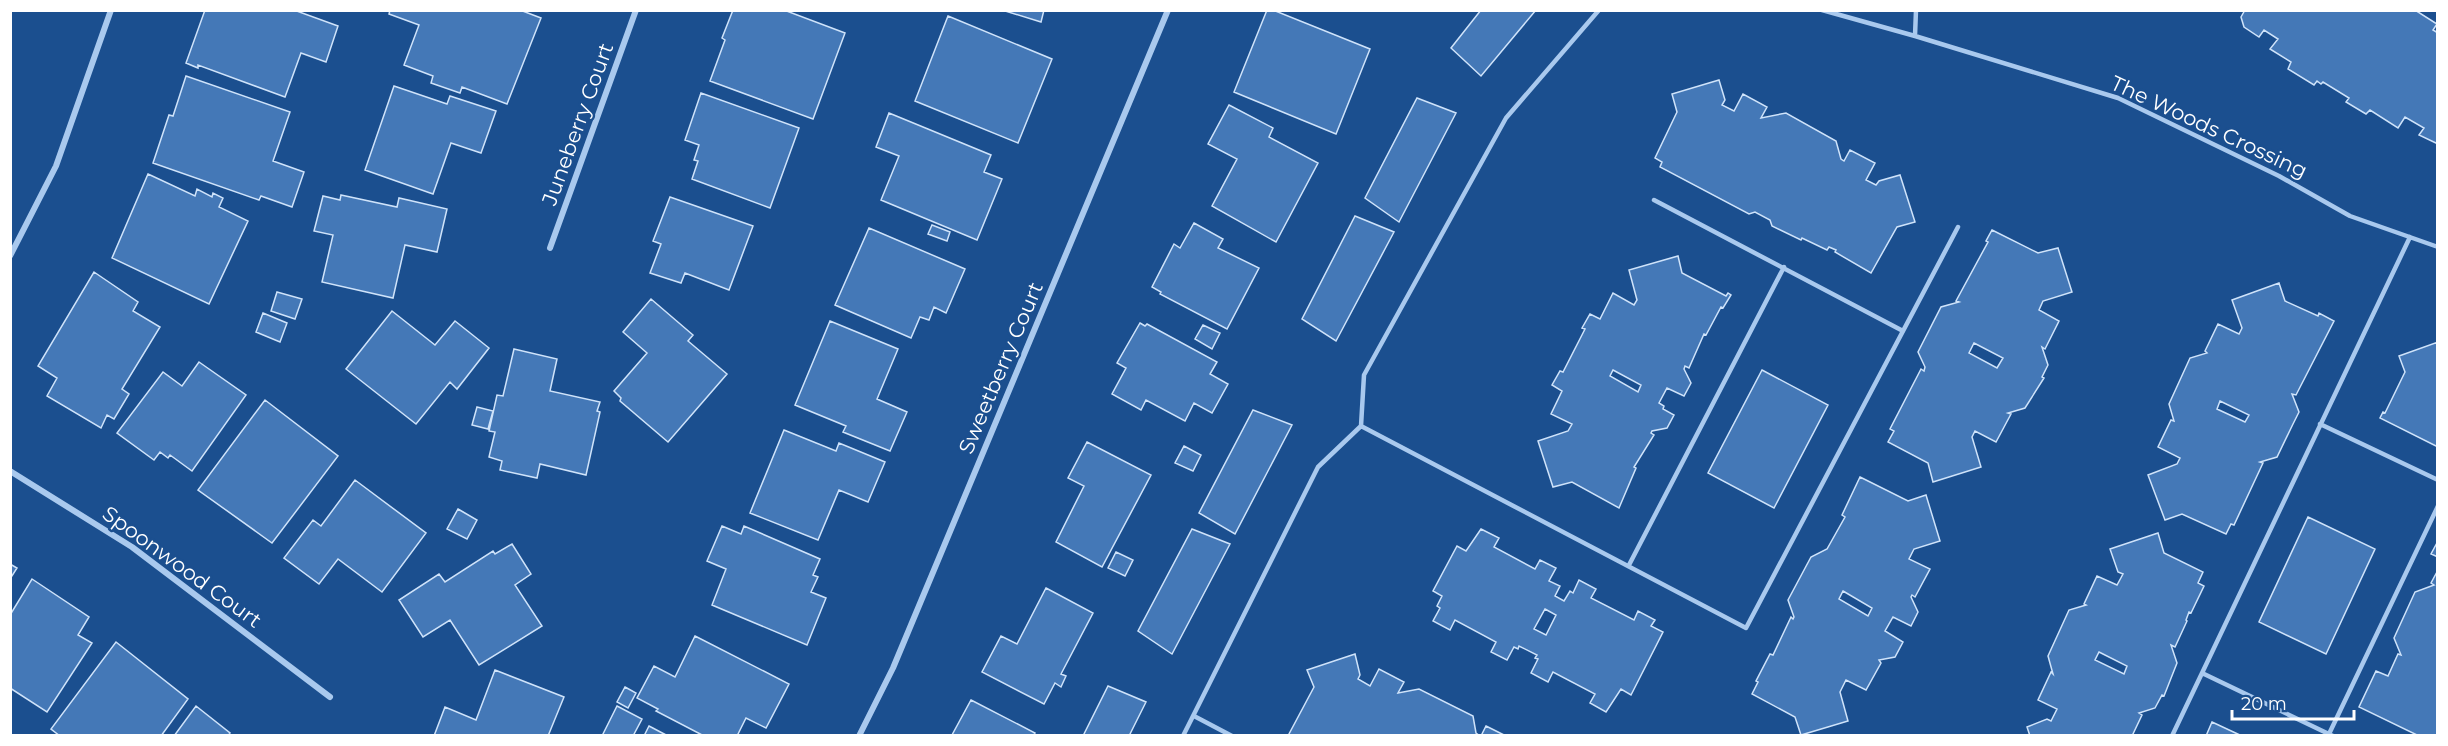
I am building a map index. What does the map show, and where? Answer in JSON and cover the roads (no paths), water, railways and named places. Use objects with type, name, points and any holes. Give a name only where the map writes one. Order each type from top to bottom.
[{"type":"street","points":[[10,256],[56,166],[111,10]]},
{"type":"street","name":"Juneberry Court","points":[[550,248],[636,10]]},
{"type":"street","name":"Sweetberry Court","points":[[859,735],[893,668],[1168,10]]},
{"type":"street","name":"Spoonwood Court","points":[[10,471],[132,547],[330,697]]},
{"type":"lane","points":[[1184,735],[1318,467],[1361,426],[1364,375],[1506,118],[1599,10]]},
{"type":"lane","name":"The Woods Crossing","points":[[1822,10],[1916,36],[2118,98],[2279,176],[2350,216],[2438,247]]},
{"type":"lane","points":[[1916,10],[1916,36]]},
{"type":"lane","points":[[1654,200],[1903,331]]},
{"type":"lane","points":[[1361,426],[1746,628],[1958,227]]},
{"type":"lane","points":[[2172,735],[2410,237]]},
{"type":"lane","points":[[1629,565],[1784,267]]},
{"type":"lane","points":[[2320,424],[2438,480]]},
{"type":"lane","points":[[2202,673],[2331,735],[2438,506]]},
{"type":"lane","points":[[1194,716],[1232,735]]}]
